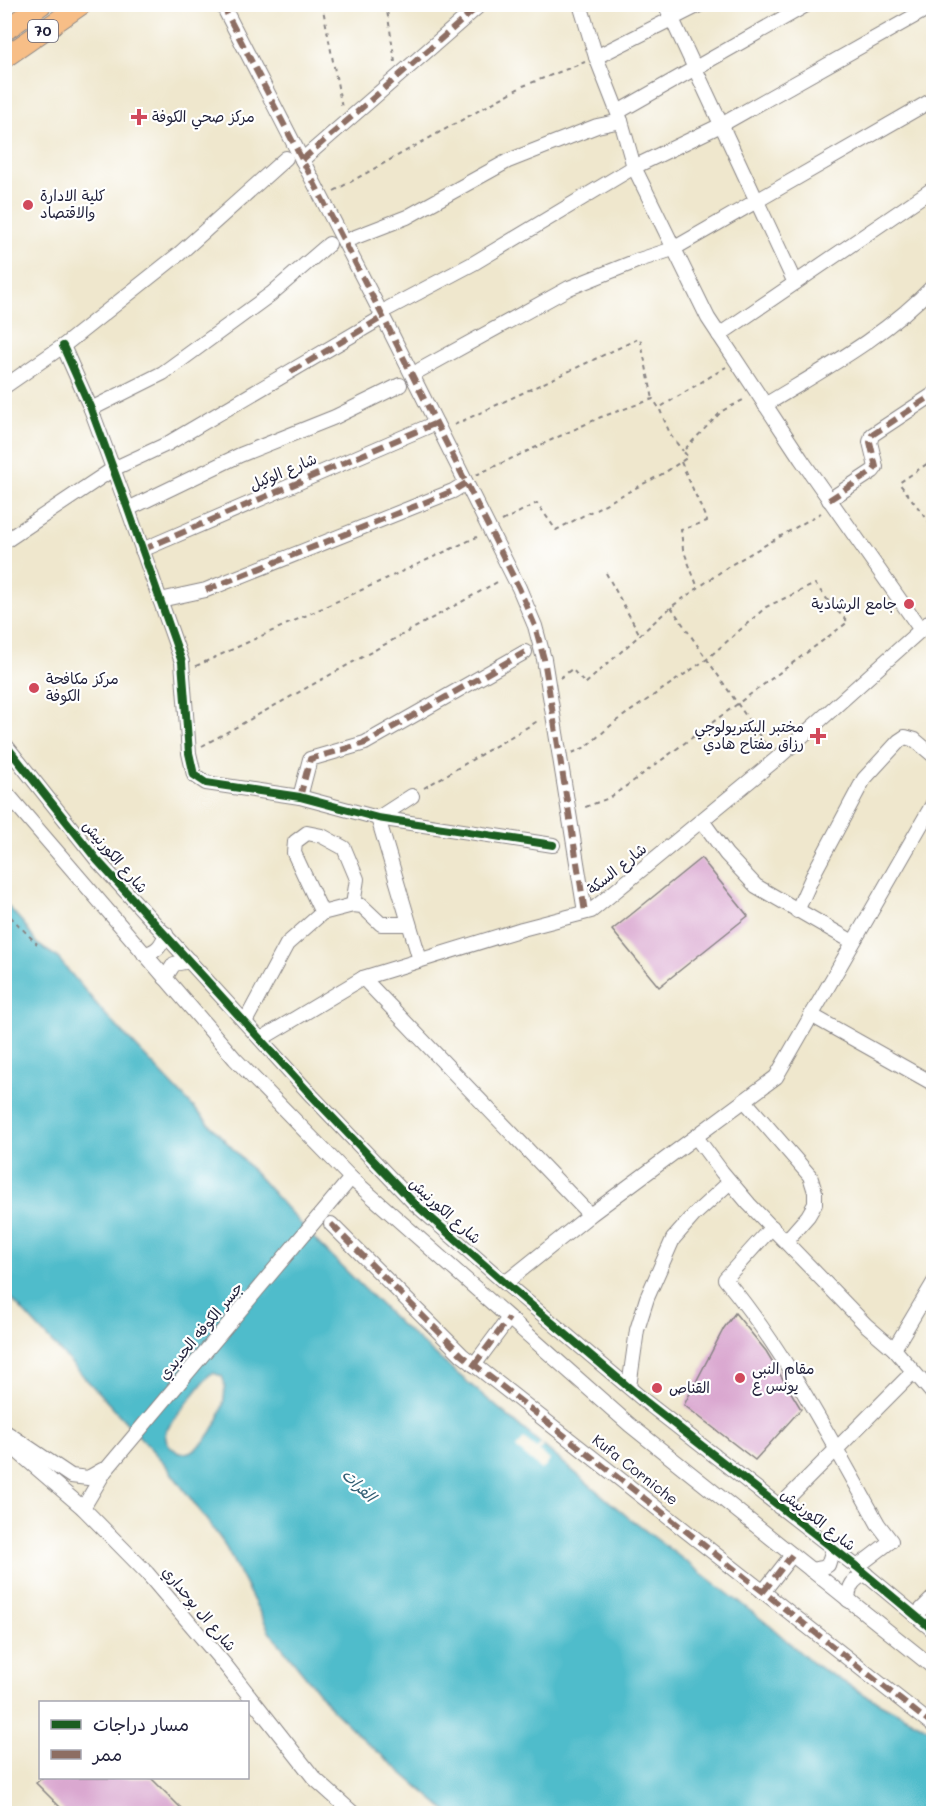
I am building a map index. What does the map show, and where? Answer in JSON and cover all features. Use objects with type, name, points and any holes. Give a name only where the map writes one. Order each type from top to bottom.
[{"type":"highway","name":"70","points":[[4,31],[42,4]]},
{"type":"highway","name":"70","points":[[4,58],[82,4]]},
{"type":"street","points":[[222,4],[321,198],[386,313],[438,428],[512,574],[535,626],[548,687],[585,912]]},
{"type":"street","points":[[302,160],[481,4]]},
{"type":"street","points":[[580,4],[596,57],[620,116],[634,167],[673,249],[719,335],[831,502],[921,630]]},
{"type":"street","points":[[665,4],[795,283]]},
{"type":"street","points":[[596,57],[701,4]]},
{"type":"street","points":[[353,238],[407,217],[508,161],[620,116],[694,68],[808,4]]},
{"type":"street","points":[[4,542],[113,469],[167,444],[634,167],[721,124],[933,5]]},
{"type":"street","points":[[420,370],[569,288],[673,249],[933,99]]},
{"type":"street","points":[[4,387],[63,346],[179,254],[286,158]]},
{"type":"street","points":[[719,335],[933,188]]},
{"type":"street","points":[[91,409],[163,373],[272,294],[329,244]]},
{"type":"street","points":[[765,405],[876,337],[914,306],[933,285]]},
{"type":"street","points":[[63,346],[91,409],[182,662],[189,753],[194,775],[206,783],[300,797],[378,818],[553,845]]},
{"type":"street","points":[[128,508],[240,455],[335,417],[400,385]]},
{"type":"street","points":[[831,502],[873,471],[876,463],[870,442],[872,435],[933,394]]},
{"type":"street","name":"شارع الوكيل","points":[[142,550],[438,428]]},
{"type":"street","points":[[160,600],[206,590],[453,491],[466,482]]},
{"type":"street","name":"شارع السكة","points":[[261,1039],[363,978],[522,929],[591,911],[703,822],[776,760],[933,618]]},
{"type":"street","points":[[300,797],[310,759],[365,743],[525,652]]},
{"type":"street","points":[[797,911],[815,871],[864,779],[905,737],[915,740],[933,756]]},
{"type":"street","name":"شارع الكورنيش","points":[[4,742],[97,860],[414,1203],[629,1387],[933,1631]]},
{"type":"street","points":[[4,790],[235,1059],[351,1178],[630,1425],[933,1668]]},
{"type":"street","points":[[378,818],[412,796]]},
{"type":"street","points":[[505,1283],[590,1215],[776,1077],[933,802]]},
{"type":"street","points":[[378,818],[420,960]]},
{"type":"street","points":[[703,822],[726,854],[756,886],[853,942]]},
{"type":"street","points":[[322,913],[294,853],[295,842],[307,833],[322,836],[344,848],[357,879],[353,904]]},
{"type":"street","points":[[245,1022],[287,944],[322,913],[353,904],[362,906],[381,924],[409,924]]},
{"type":"street","points":[[144,954],[153,953],[158,949],[166,934]]},
{"type":"street","points":[[165,978],[174,964],[190,961]]},
{"type":"street","points":[[363,978],[590,1215]]},
{"type":"street","points":[[811,1015],[932,1081]]},
{"type":"street","points":[[745,1101],[810,1176],[813,1184],[815,1204],[808,1216],[786,1241]]},
{"type":"street","points":[[696,1137],[730,1182],[866,1325],[894,1349],[933,1395]]},
{"type":"street","name":"جسر الکوفه الحديدي","points":[[83,1508],[96,1484],[351,1178]]},
{"type":"street","points":[[629,1387],[638,1330],[647,1298],[673,1239],[695,1214],[730,1182]]},
{"type":"street","name":"Kufa Corniche","points":[[331,1224],[462,1355],[933,1726]]},
{"type":"street","points":[[772,1227],[725,1279],[776,1346],[804,1390],[878,1524],[891,1541],[852,1583],[848,1600]]},
{"type":"street","points":[[894,1349],[933,1282]]},
{"type":"street","points":[[474,1365],[509,1318]]},
{"type":"street","points":[[779,1507],[913,1372]]},
{"type":"street","points":[[4,1431],[65,1473],[76,1478],[94,1476],[116,1460]]},
{"type":"street","name":"شارع ال بوحداري","points":[[4,1440],[83,1508],[147,1573],[226,1666],[314,1778],[354,1814]]},
{"type":"street","points":[[811,1570],[828,1565],[833,1549]]},
{"type":"street","points":[[763,1592],[792,1555]]},
{"type":"street","points":[[915,1616],[933,1597]]},
{"type":"path","points":[[322,4],[344,123]]},
{"type":"path","points":[[386,4],[397,77]]},
{"type":"path","points":[[321,198],[523,86],[596,57]]},
{"type":"path","points":[[183,672],[477,538],[489,528],[537,503],[556,530],[654,478],[688,457],[670,436],[653,399],[640,338],[438,428]]},
{"type":"path","points":[[659,408],[736,361]]},
{"type":"path","points":[[683,451],[722,411],[757,393]]},
{"type":"path","points":[[466,482],[601,417],[653,399]]},
{"type":"path","points":[[933,459],[899,483],[933,528]]},
{"type":"path","points":[[681,462],[707,521],[681,530],[683,549],[698,588]]},
{"type":"path","points":[[548,687],[572,669],[585,684],[671,607],[729,566],[831,502]]},
{"type":"path","points":[[606,573],[640,635]]},
{"type":"path","points":[[189,753],[512,574]]},
{"type":"path","points":[[560,759],[586,747],[616,721],[707,659],[766,607],[815,584],[848,622],[609,798],[593,805],[568,810]]},
{"type":"path","points":[[671,607],[776,760]]},
{"type":"path","points":[[412,796],[536,722],[553,718]]},
{"type":"path","points":[[4,910],[37,944]]},
{"type":"water","name":"الفرات","points":[[4,902],[24,924],[37,944],[57,957],[104,1013],[235,1151],[318,1243],[400,1324],[629,1518],[769,1625],[812,1663],[867,1696],[933,1731],[933,1813],[449,1813],[365,1741],[332,1709],[270,1632],[223,1542],[164,1463],[5,1292]],"holes":[[[213,1373],[222,1376],[224,1398],[216,1425],[200,1446],[190,1452],[179,1453],[168,1443],[166,1430],[209,1375]]]},
{"type":"pier","points":[[524,1439],[536,1449],[541,1444],[544,1446],[539,1452],[550,1460],[542,1470],[516,1448]]},
{"type":"building","points":[[701,858],[748,916],[659,987],[612,930]]},
{"type":"building","name":"مقام النبي يونس ع","points":[[735,1313],[766,1351],[801,1409],[755,1460],[684,1405],[724,1328]]},
{"type":"building","points":[[41,1779],[152,1779],[187,1814],[67,1814],[36,1783]]},
{"type":"marked path","points":[[222,4],[383,317],[519,588],[535,626],[544,659],[585,912]]},
{"type":"marked path","points":[[302,160],[481,4]]},
{"type":"marked path","points":[[291,372],[383,317]]},
{"type":"marked path","points":[[829,500],[876,467],[870,442],[872,435],[934,394]]},
{"type":"marked path","points":[[142,550],[436,423]]},
{"type":"marked path","points":[[206,590],[453,491],[466,483]]},
{"type":"marked path","points":[[300,797],[310,759],[365,743],[525,652]]},
{"type":"marked path","points":[[331,1224],[462,1355],[934,1726]]},
{"type":"marked path","points":[[474,1365],[509,1318]]},
{"type":"marked path","points":[[763,1592],[792,1555]]},
{"type":"cycle path","points":[[63,346],[91,409],[182,662],[189,753],[194,775],[206,783],[300,797],[378,818],[553,845]]},
{"type":"cycle path","points":[[4,743],[97,860],[312,1096],[414,1203],[646,1402],[857,1567],[934,1631]]},
{"type":"place","name":"مركز صحي الكوفة","points":[[139,117]]},
{"type":"place","name":"كلية الادارة والاقتصاد","points":[[28,205]]},
{"type":"place","name":"جامع الرشادية","points":[[909,604]]},
{"type":"place","name":"مركز مكافحة الكوفة","points":[[34,688]]},
{"type":"place","name":"مختبر البكتريولوجي رزاق مفتاح هادي","points":[[818,736]]},
{"type":"place","name":"مقام النبي يونس ع","points":[[740,1378]]},
{"type":"place","name":"القناص","points":[[657,1388]]}]
